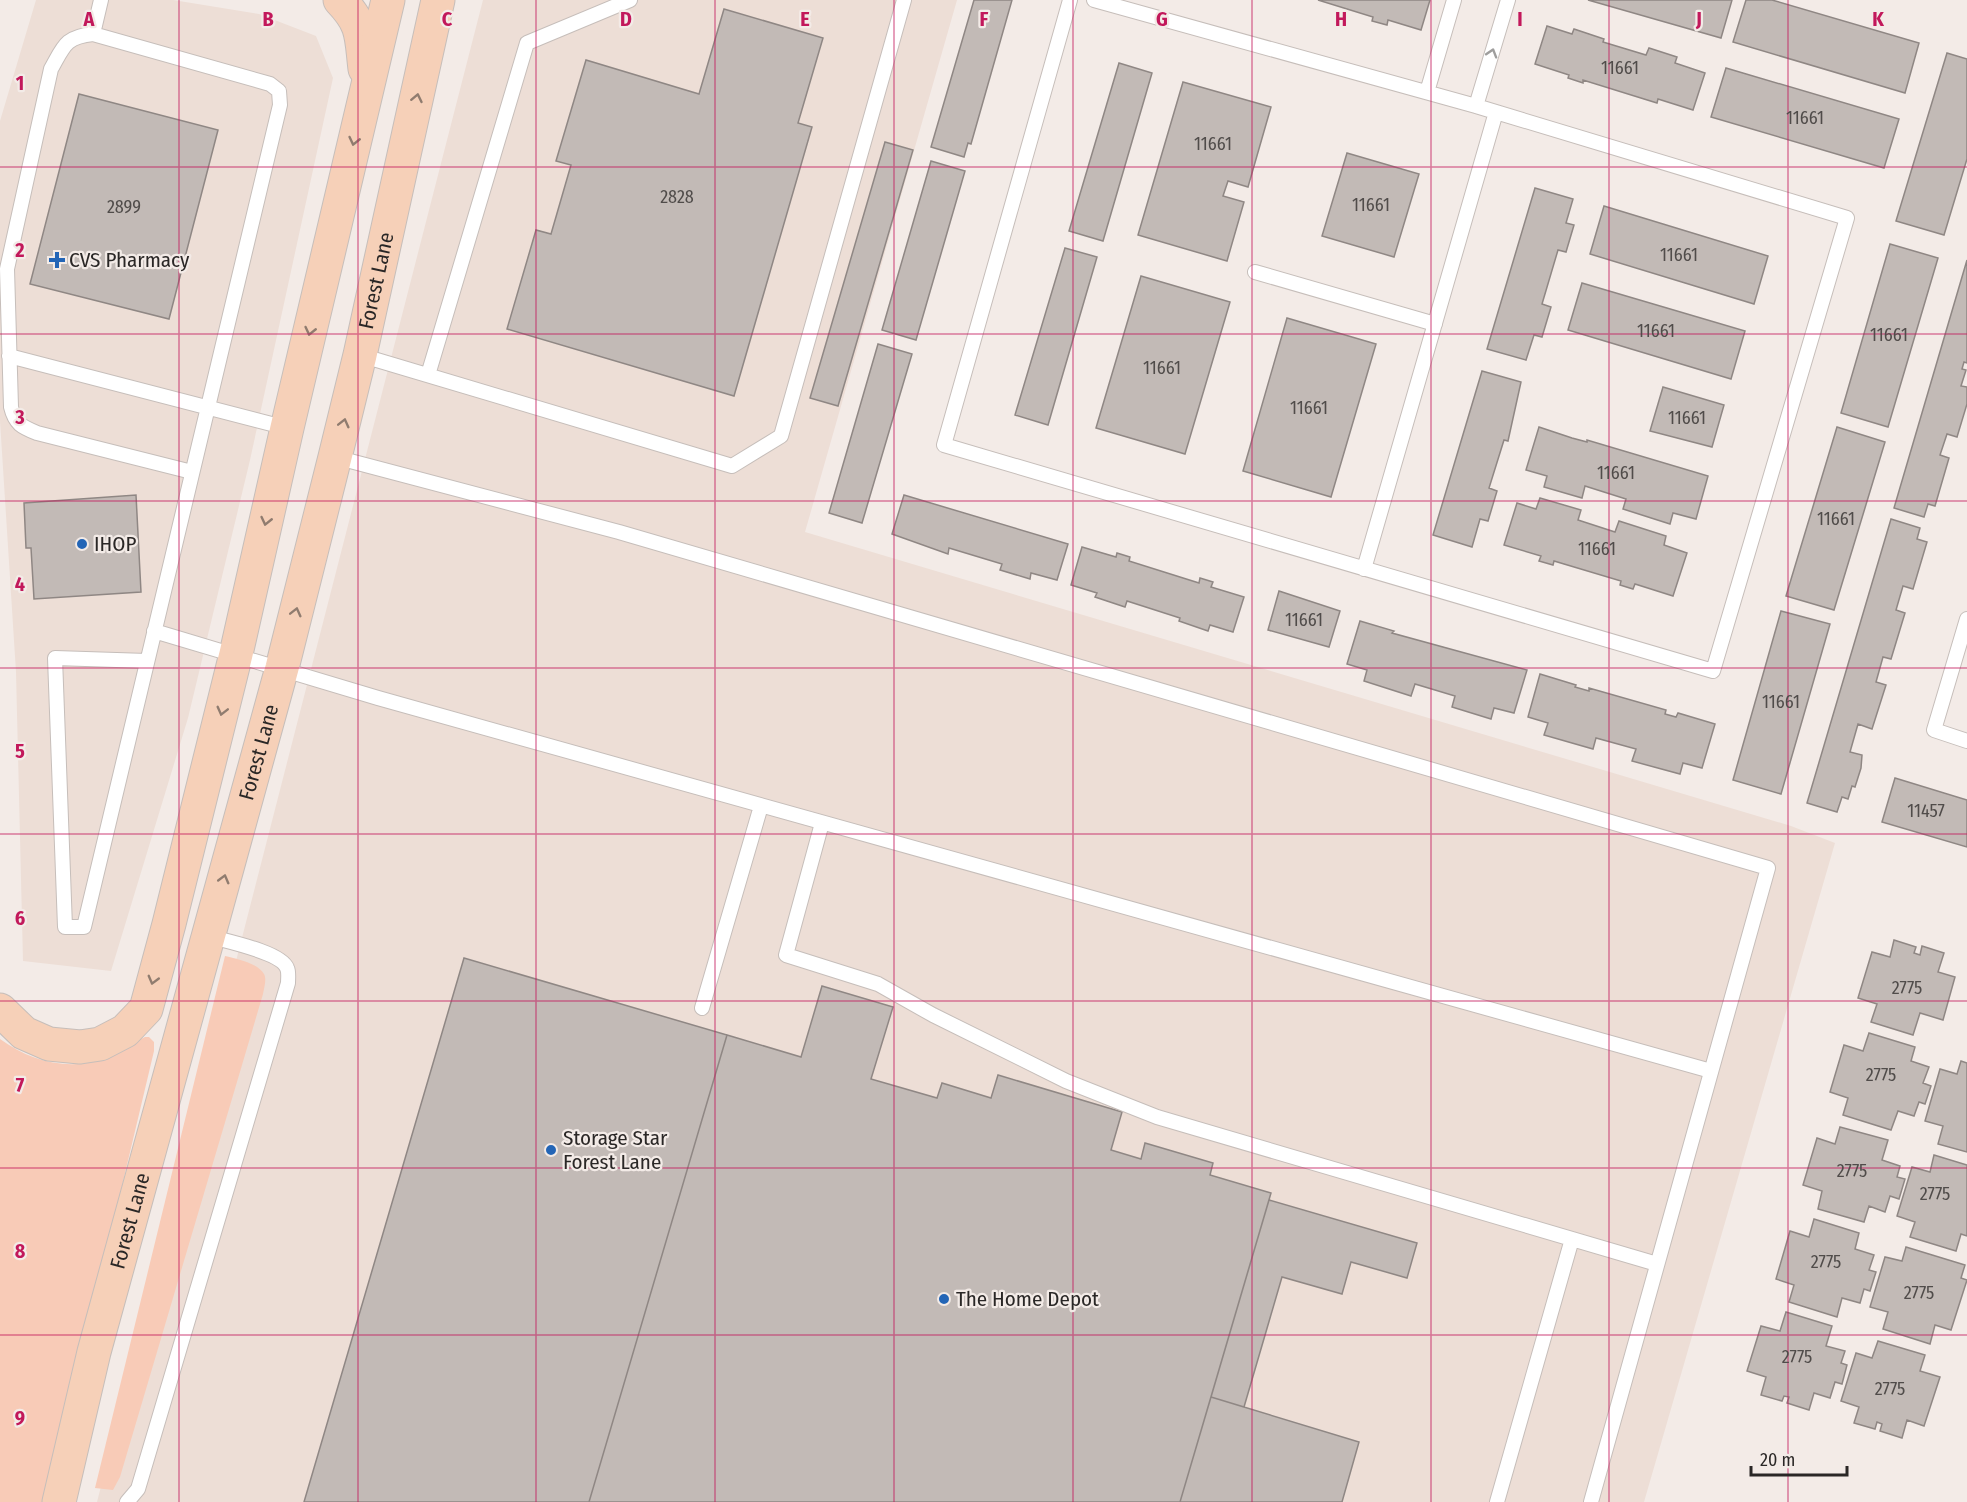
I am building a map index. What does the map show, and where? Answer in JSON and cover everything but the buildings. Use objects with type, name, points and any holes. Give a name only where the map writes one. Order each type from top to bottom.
[{"type":"main road","points":[[340,0],[353,14],[360,27],[367,84]]},
{"type":"main road","name":"Forest Lane","points":[[0,1010],[24,1033],[49,1044],[80,1047],[100,1044],[125,1031],[146,1009],[236,654],[388,0]]},
{"type":"main road","name":"Forest Lane","points":[[60,1502],[94,1352],[282,669],[360,355],[438,0]]},
{"type":"main road","points":[[169,924],[208,936]]},
{"type":"lane","points":[[93,34],[101,0]]},
{"type":"lane","points":[[428,375],[527,44],[630,0]]},
{"type":"lane","points":[[360,355],[732,466],[781,436],[904,0]]},
{"type":"lane","points":[[1070,0],[944,445],[1713,671],[1847,218],[1476,106],[1094,0]]},
{"type":"lane","points":[[1427,92],[1454,0]]},
{"type":"lane","points":[[1476,106],[1508,0]]},
{"type":"lane","points":[[147,661],[55,658],[65,927],[84,927],[280,105],[279,91],[270,84],[93,34],[80,35],[66,43],[51,69],[7,268],[11,407],[14,418],[24,427],[38,433],[192,472]]},
{"type":"lane","points":[[1364,569],[1496,112]]},
{"type":"lane","points":[[1255,272],[1435,324]]},
{"type":"lane","points":[[9,356],[287,428]]},
{"type":"lane","points":[[335,457],[553,513],[1768,868],[1591,1502]]},
{"type":"lane","points":[[1967,618],[1934,730],[1967,741]]},
{"type":"lane","points":[[154,631],[399,704],[1712,1071]]},
{"type":"lane","points":[[702,1008],[761,806]]},
{"type":"lane","points":[[822,823],[786,955],[878,984],[933,1015],[1066,1081],[1157,1117],[1657,1264]]},
{"type":"lane","points":[[127,1502],[138,1489],[288,983],[288,968],[281,960],[208,936]]},
{"type":"lane","points":[[1497,1502],[1572,1239]]},
{"type":"shaded area","points":[[36,0],[173,0],[259,14],[316,36],[333,78],[250,460],[188,718],[111,971],[23,961],[16,672],[0,421],[0,121]]},
{"type":"shaded area","points":[[483,0],[957,0],[805,532],[1791,826],[1835,843],[1644,1502],[97,1502]]},
{"type":"shaded area","points":[[225,956],[247,962],[261,970],[265,978],[263,994],[120,1477],[113,1490],[95,1488]]},
{"type":"shaded area","points":[[149,1037],[154,1042],[154,1051],[47,1502],[0,1502],[0,1039],[13,1048],[41,1060],[71,1064],[101,1060]]},
{"type":"place","name":"CVS Pharmacy","points":[[57,260]]},
{"type":"place","name":"IHOP","points":[[82,544]]},
{"type":"place","name":"Storage Star Forest Lane","points":[[551,1150]]},
{"type":"place","name":"The Home Depot","points":[[944,1299]]}]
